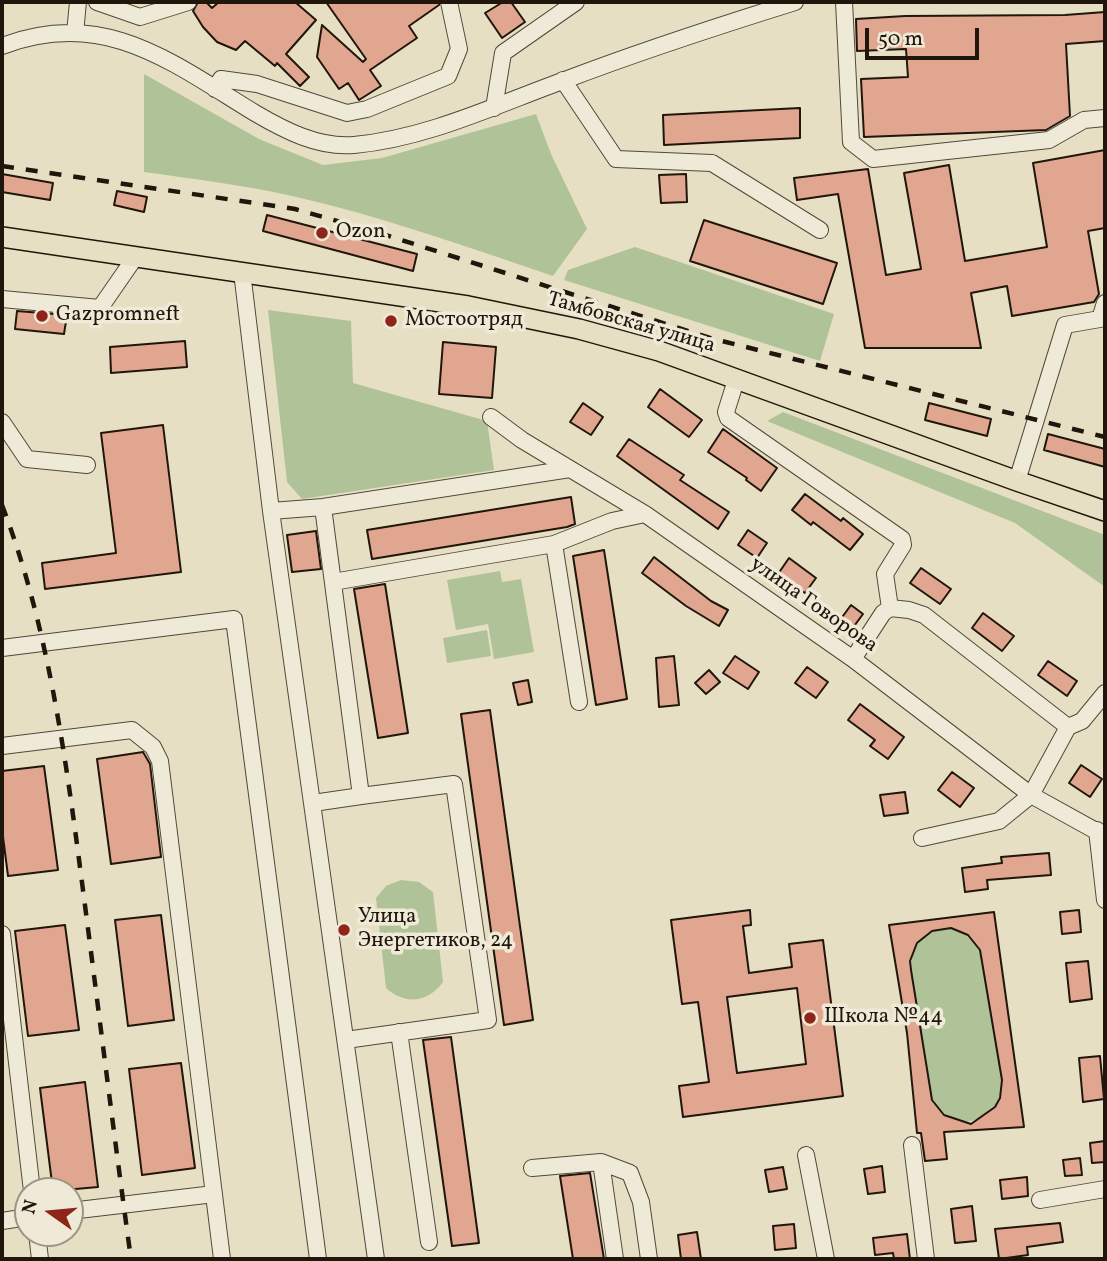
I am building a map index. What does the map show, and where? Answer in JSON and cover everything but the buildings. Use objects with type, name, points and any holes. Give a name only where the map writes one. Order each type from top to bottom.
[{"type":"main road","name":"Тамбовская улица","points":[[2,237],[468,306],[579,329],[659,351],[1105,511]]},
{"type":"street","points":[[75,33],[78,2]]},
{"type":"street","points":[[97,2],[140,16],[188,2]]},
{"type":"street","points":[[215,89],[221,79],[257,84],[346,113],[367,109],[448,76],[459,49],[449,2]]},
{"type":"street","points":[[494,108],[503,53],[556,7],[576,2]]},
{"type":"street","points":[[2,47],[50,32],[121,39],[149,50],[282,129],[317,141],[352,145],[425,132],[681,37],[795,2]]},
{"type":"street","points":[[844,2],[851,142],[873,159],[1049,140],[1084,120],[1105,118]]},
{"type":"street","points":[[563,80],[617,159],[712,163],[820,230]]},
{"type":"street","points":[[2,299],[100,308],[136,256]]},
{"type":"street","points":[[242,272],[271,511],[376,1259]]},
{"type":"street","points":[[1017,481],[1065,325],[1100,319],[1105,303]]},
{"type":"street","points":[[736,380],[726,412],[728,418],[902,539],[902,545],[885,574],[890,608]]},
{"type":"street","name":"улица Говорова","points":[[491,417],[522,440],[645,514],[853,659],[1031,795],[1101,833]]},
{"type":"street","points":[[2,422],[27,459],[87,465]]},
{"type":"street","points":[[271,511],[323,507],[570,469]]},
{"type":"street","points":[[323,507],[361,796]]},
{"type":"street","points":[[333,582],[554,544],[612,521],[645,514]]},
{"type":"street","points":[[554,544],[579,702]]},
{"type":"street","points":[[853,659],[883,613],[890,608],[909,610],[924,615],[1068,727]]},
{"type":"street","points":[[2,648],[234,619],[318,1259]]},
{"type":"street","points":[[922,838],[999,821],[1031,795],[1068,727],[1083,721],[1105,693]]},
{"type":"street","points":[[2,746],[132,730],[153,747],[160,761],[222,1259]]},
{"type":"street","points":[[313,803],[454,784],[488,1020],[346,1040]]},
{"type":"street","points":[[1101,833],[1105,900]]},
{"type":"street","points":[[2,934],[30,1177]]},
{"type":"street","points":[[399,1032],[429,1242]]},
{"type":"street","points":[[912,1146],[926,1259]]},
{"type":"street","points":[[806,1155],[826,1259]]},
{"type":"street","points":[[601,1162],[615,1259]]},
{"type":"street","points":[[532,1168],[601,1162],[630,1173],[641,1202],[649,1259]]},
{"type":"street","points":[[1040,1200],[1105,1189]]},
{"type":"street","points":[[84,1208],[214,1194]]},
{"type":"green space","points":[[144,74],[259,139],[323,165],[382,158],[536,114],[551,154],[587,229],[553,276],[424,233],[325,204],[218,182],[144,172]]},
{"type":"green space","points":[[635,247],[834,314],[820,361],[564,280],[568,270]]},
{"type":"green space","points":[[268,310],[351,321],[353,383],[487,421],[494,470],[302,499],[287,482]]},
{"type":"green space","points":[[783,412],[1105,535],[1105,587],[1015,523],[767,421]]},
{"type":"green space","points":[[500,571],[502,582],[521,579],[534,652],[494,659],[488,624],[456,630],[447,580]]},
{"type":"green space","points":[[487,630],[491,656],[447,663],[443,638]]},
{"type":"green space","points":[[401,880],[419,882],[433,892],[443,982],[423,998],[408,999],[386,988],[376,898],[386,886]]},
{"type":"green space","points":[[951,928],[968,935],[980,950],[1002,1080],[1000,1094],[994,1106],[986,1115],[976,1120],[953,1119],[942,1112],[932,1100],[911,970],[913,953],[921,940],[934,931]]},
{"type":"railway","points":[[2,166],[295,209],[373,231],[710,338],[1105,437]]},
{"type":"railway","points":[[2,505],[32,599],[54,695],[77,841],[131,1259]]},
{"type":"place","name":"Ozon","points":[[322,233]]},
{"type":"place","name":"Gazpromneft","points":[[42,316]]},
{"type":"place","name":"Мостоотряд","points":[[391,321]]},
{"type":"place","name":"Улица Энергетиков, 24","points":[[344,930]]},
{"type":"place","name":"Школа №44","points":[[810,1018]]}]
